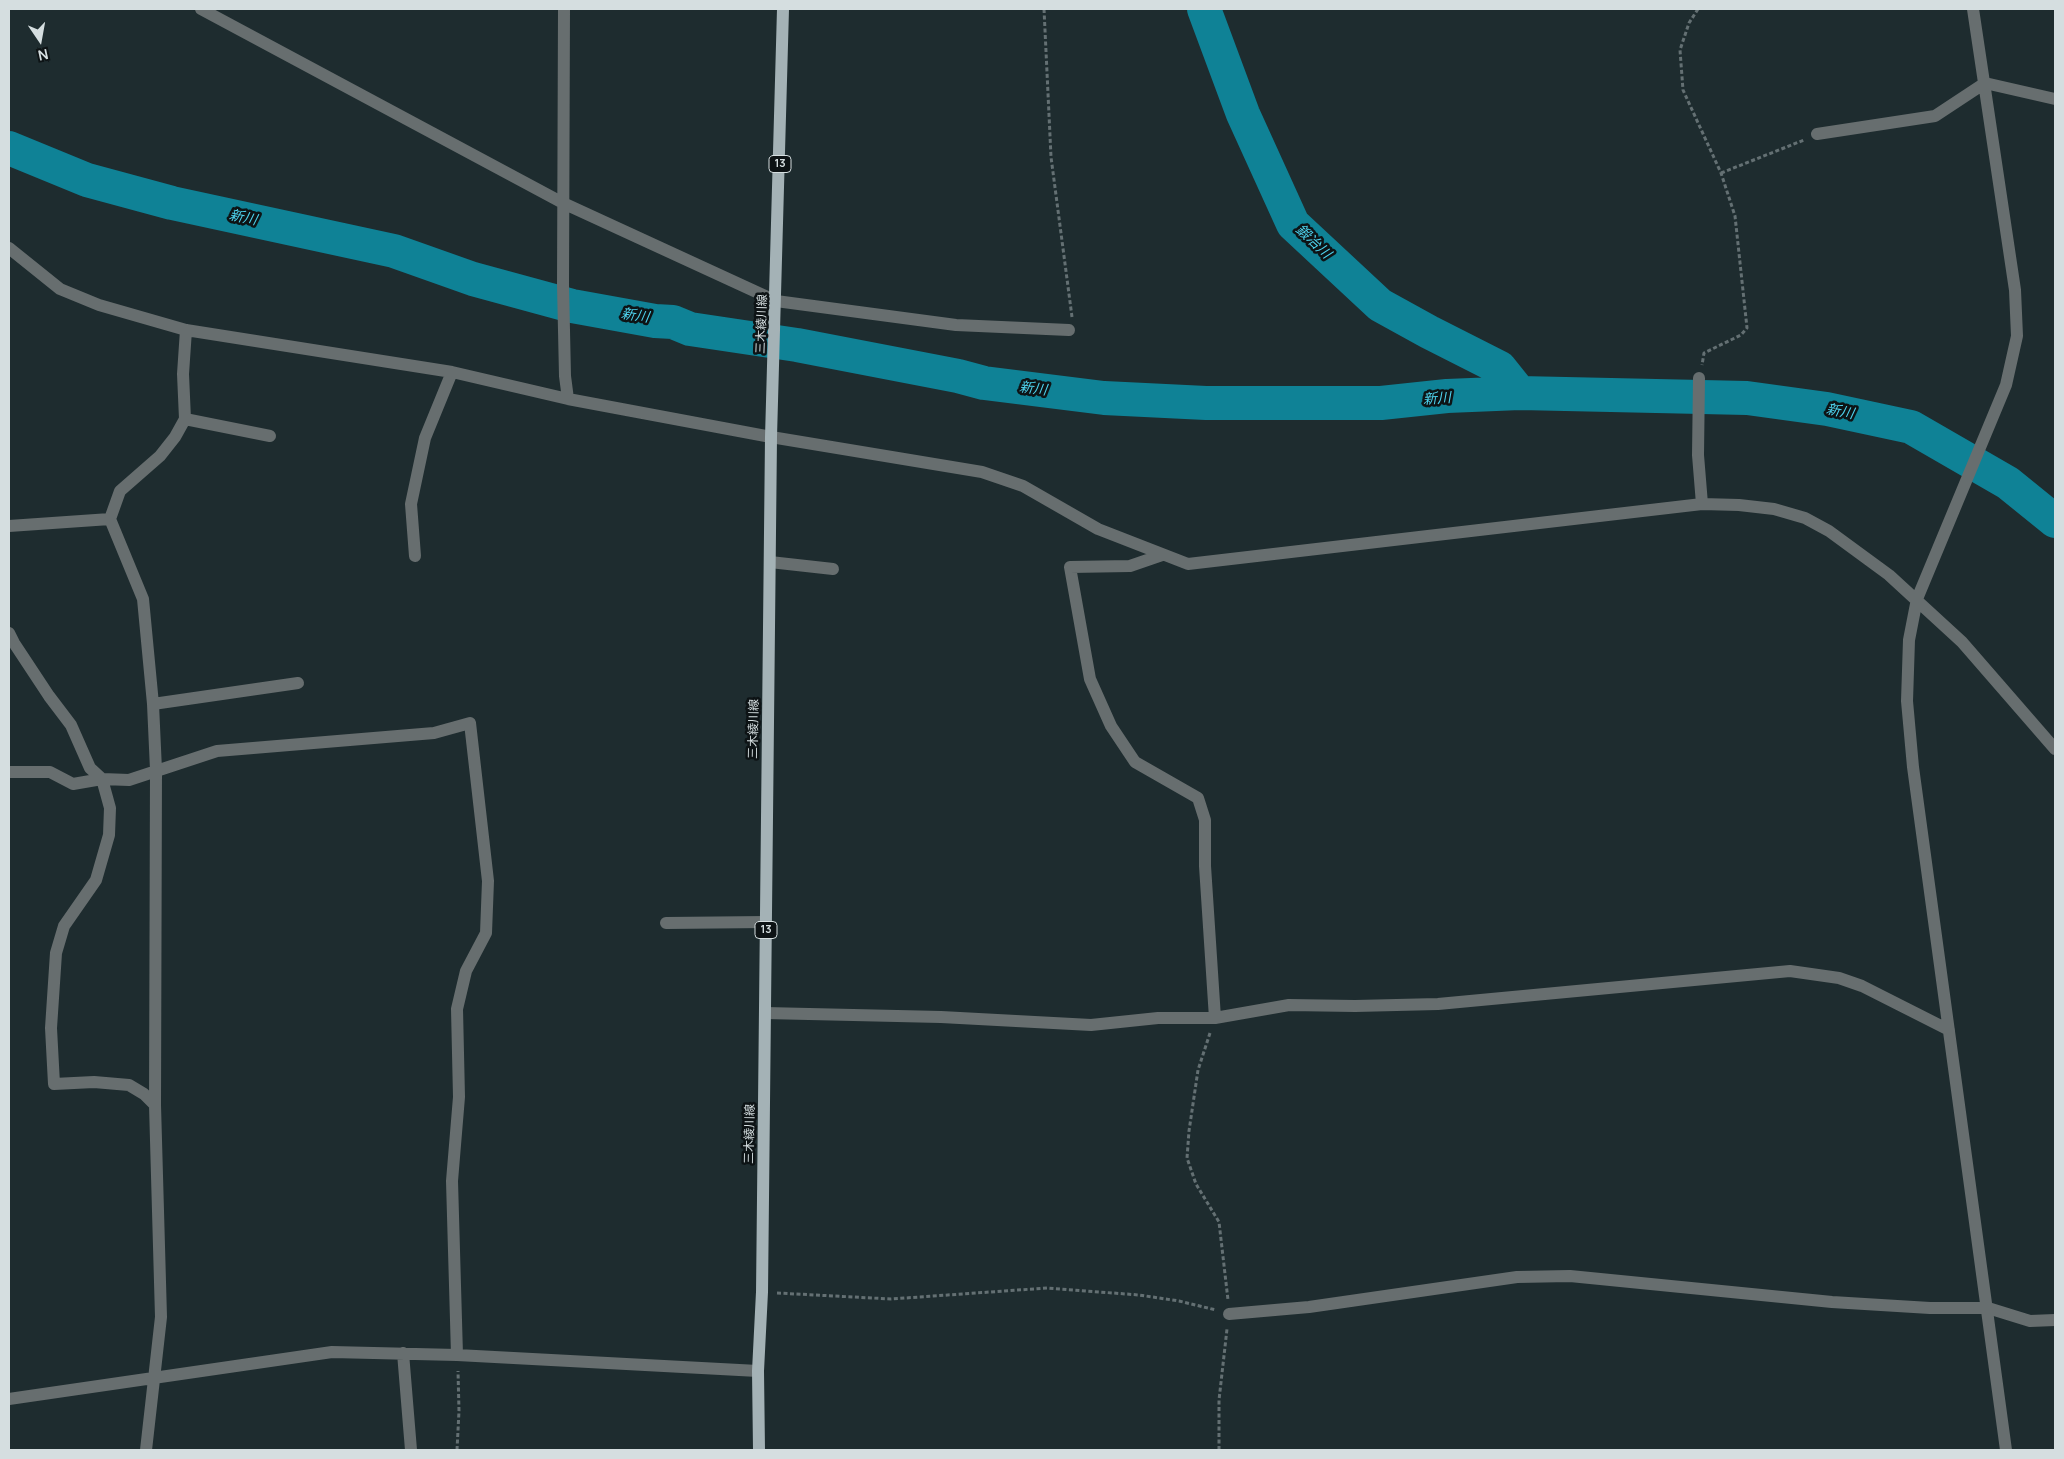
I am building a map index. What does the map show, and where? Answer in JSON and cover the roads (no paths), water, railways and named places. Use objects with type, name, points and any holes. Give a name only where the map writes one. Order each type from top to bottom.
[{"type":"main road","name":"三木綾川線","points":[[759,1450],[758,1371],[762,1292],[771,437],[776,319],[783,9]]},
{"type":"street","points":[[201,9],[563,203],[776,301],[956,325],[1069,330]]},
{"type":"street","points":[[564,9],[563,285],[565,376],[568,399]]},
{"type":"street","points":[[1973,9],[2015,290],[2017,336],[2006,385],[1917,600],[1909,640],[1908,701],[1913,767],[2006,1450]]},
{"type":"street","points":[[1817,134],[1935,116],[1985,83],[2055,99]]},
{"type":"street","points":[[9,248],[60,289],[99,305],[186,330],[452,372],[568,399],[771,437],[982,472],[1023,486],[1098,529],[1188,564],[1230,561],[1702,504],[1739,505],[1774,509],[1805,518],[1829,531],[1889,575],[1962,642],[2055,749]]},
{"type":"street","points":[[146,1450],[161,1317],[155,1105],[156,770],[153,704],[143,599],[110,519],[120,491],[160,456],[175,437],[185,419],[183,374],[186,330]]},
{"type":"street","points":[[416,556],[411,504],[425,438],[452,372]]},
{"type":"street","points":[[1699,378],[1698,454],[1702,504]]},
{"type":"street","points":[[185,419],[270,436]]},
{"type":"street","points":[[9,526],[110,519]]},
{"type":"street","points":[[1162,555],[1130,566],[1070,567],[1090,679],[1111,726],[1135,762],[1198,798],[1205,820],[1205,866],[1215,1018]]},
{"type":"street","points":[[770,562],[833,570]]},
{"type":"street","points":[[9,632],[39,681],[71,725],[90,768],[102,779],[110,808],[109,835],[96,880],[64,926],[56,953],[52,1028],[54,1084],[94,1082],[128,1085],[144,1094],[155,1105]]},
{"type":"street","points":[[153,704],[298,683]]},
{"type":"street","points":[[9,772],[50,772],[73,784],[102,779],[129,780],[217,751],[434,733],[470,722],[488,881],[486,933],[466,971],[457,1009],[459,1097],[452,1182],[457,1355]]},
{"type":"street","points":[[666,923],[766,922]]},
{"type":"street","points":[[765,1013],[940,1017],[1091,1025],[1158,1018],[1215,1018],[1289,1005],[1438,1004],[1790,971],[1839,978],[1862,986],[1949,1030]]},
{"type":"street","points":[[1229,1314],[1309,1307],[1517,1277],[1570,1276],[1832,1302],[1930,1308],[1988,1308],[2030,1321],[2055,1320]]},
{"type":"street","points":[[9,1399],[332,1352],[457,1355],[758,1371]]},
{"type":"street","points":[[403,1353],[411,1450]]},
{"type":"waterway","name":"鍛冶川","points":[[1204,9],[1243,114],[1293,224],[1380,305],[1500,368],[1520,393]]},
{"type":"waterway","name":"新川","points":[[9,148],[87,180],[172,203],[394,251],[473,279],[572,306],[655,321],[673,322],[690,329],[797,345],[958,376],[984,383],[1104,398],[1206,403],[1381,403],[1447,396],[1520,393],[1747,398],[1827,409],[1911,427],[2008,483],[2055,521]]}]
